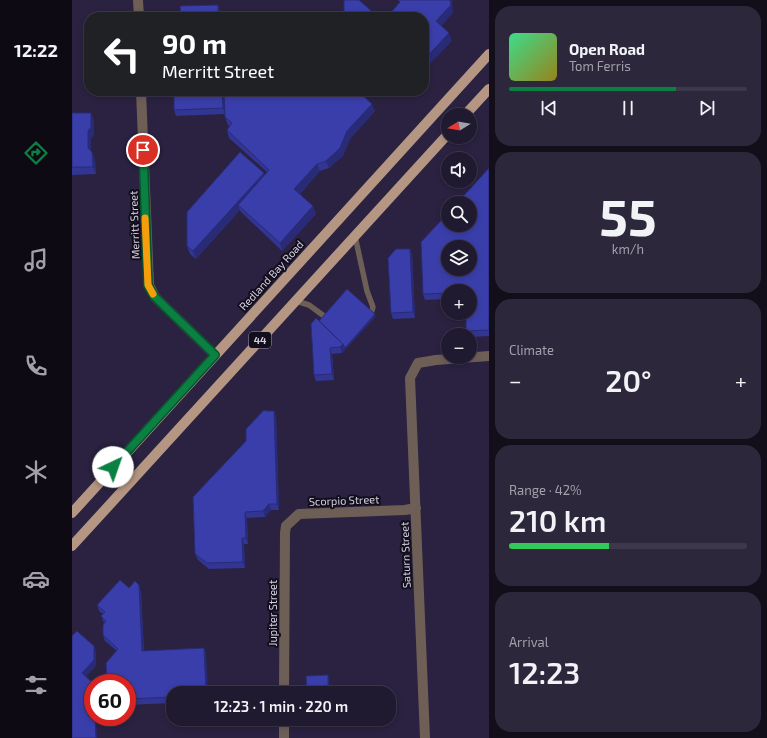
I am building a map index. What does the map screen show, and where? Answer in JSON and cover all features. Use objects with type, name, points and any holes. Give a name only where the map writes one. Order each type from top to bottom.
[{"type":"main road","name":"Redland Bay Road","points":[[72,513],[489,54]]},
{"type":"main road","points":[[472,108],[489,89]]},
{"type":"main road","name":"44","points":[[72,546],[441,142]]},
{"type":"street","points":[[138,0],[139,12]]},
{"type":"street","name":"Merritt Street","points":[[141,96],[148,285],[154,296],[215,355]]},
{"type":"street","name":"Saturn Street","points":[[425,738],[410,378],[418,363],[436,360],[489,356]]},
{"type":"street","name":"Scorpio Street","points":[[284,533],[286,526],[299,514],[405,510],[416,508]]},
{"type":"street","name":"Jupiter Street","points":[[284,533],[284,686]]},
{"type":"street","points":[[284,726],[284,738]]},
{"type":"lane","points":[[355,236],[367,291],[373,308],[369,320],[365,325]]},
{"type":"lane","points":[[296,301],[309,305],[334,324]]},
{"type":"building","points":[[344,0],[359,0],[372,12],[344,12]]},
{"type":"building","points":[[398,0],[450,0],[451,5],[436,21],[449,33],[429,55],[429,12],[391,12],[400,2]]},
{"type":"building","points":[[218,5],[218,12],[181,12],[180,6]]},
{"type":"building","points":[[174,96],[222,96],[223,108],[174,110]]},
{"type":"building","points":[[224,96],[363,96],[372,104],[347,131],[340,148],[326,161],[317,164],[294,189],[313,206],[280,243],[238,205],[269,170],[227,130],[232,123],[225,117]]},
{"type":"building","points":[[72,113],[91,113],[91,127],[88,131],[88,148],[92,152],[93,167],[72,167]]},
{"type":"building","points":[[240,152],[264,173],[193,251],[187,246],[187,212]]},
{"type":"building","points":[[489,168],[489,330],[477,331],[477,328],[466,328],[466,320],[477,320],[477,284],[441,284],[441,293],[423,294],[421,242],[441,221],[441,232],[477,232],[477,196],[463,196],[471,188],[477,188],[477,181]]},
{"type":"building","points":[[396,249],[410,249],[413,312],[391,313],[388,258]]},
{"type":"building","points":[[347,289],[375,314],[345,348],[343,344],[319,321]]},
{"type":"building","points":[[316,318],[343,344],[340,347],[330,348],[332,374],[314,375],[311,324]]},
{"type":"building","points":[[264,410],[274,411],[277,504],[269,504],[263,511],[245,512],[246,538],[242,538],[243,562],[207,563],[195,554],[193,497],[246,441],[246,429]]},
{"type":"building","points":[[120,580],[129,588],[135,581],[139,585],[142,651],[204,648],[206,686],[166,686],[166,697],[136,699],[136,674],[107,674],[106,663],[118,649],[103,635],[103,625],[106,621],[101,616],[105,612],[97,605]]},
{"type":"building","points":[[77,631],[94,646],[94,660],[82,673],[84,675],[84,726],[95,726],[96,738],[72,738],[72,636]]},
{"type":"building","points":[[328,675],[328,686],[307,686],[306,676]]},
{"type":"slow traffic","points":[[145,218],[148,285],[153,294]]},
{"type":"route","points":[[113,467],[215,355],[154,296],[148,285],[143,150]]}]
